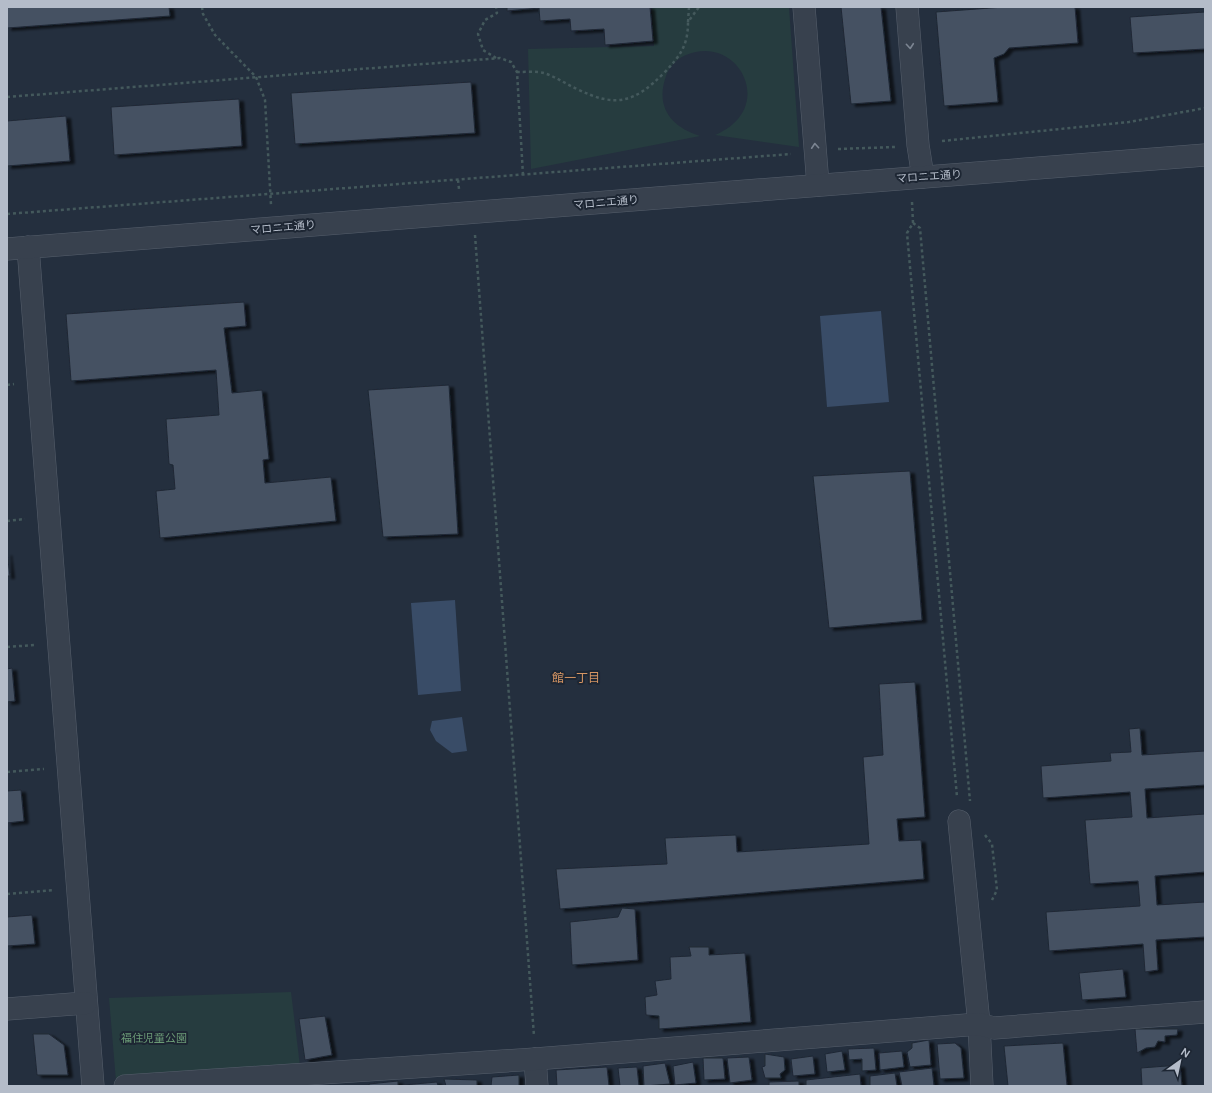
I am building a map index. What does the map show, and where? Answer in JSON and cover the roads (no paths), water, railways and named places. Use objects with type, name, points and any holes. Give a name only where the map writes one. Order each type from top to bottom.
[{"type":"street","points":[[804,7],[818,185]]},
{"type":"street","points":[[907,7],[918,145],[923,177]]},
{"type":"street","name":"マロニエ通り","points":[[17,248],[1205,155]]},
{"type":"street","points":[[17,248],[93,1086]]},
{"type":"street","points":[[965,815],[982,1086]]},
{"type":"street","points":[[7,1009],[86,1003]]},
{"type":"street","points":[[125,1086],[535,1059],[978,1024],[994,1028],[1205,1012]]},
{"type":"street","points":[[535,1059],[537,1086]]},
{"type":"water","points":[[881,311],[889,402],[827,407],[820,316]]},
{"type":"water","points":[[455,600],[461,691],[418,695],[411,603]]},
{"type":"water","points":[[462,717],[467,751],[452,753],[436,741],[430,730],[432,721]]},
{"type":"district","name":"館一丁目","points":[[576,678]]},
{"type":"park label","name":"福住児童公園","points":[[154,1038]]}]
